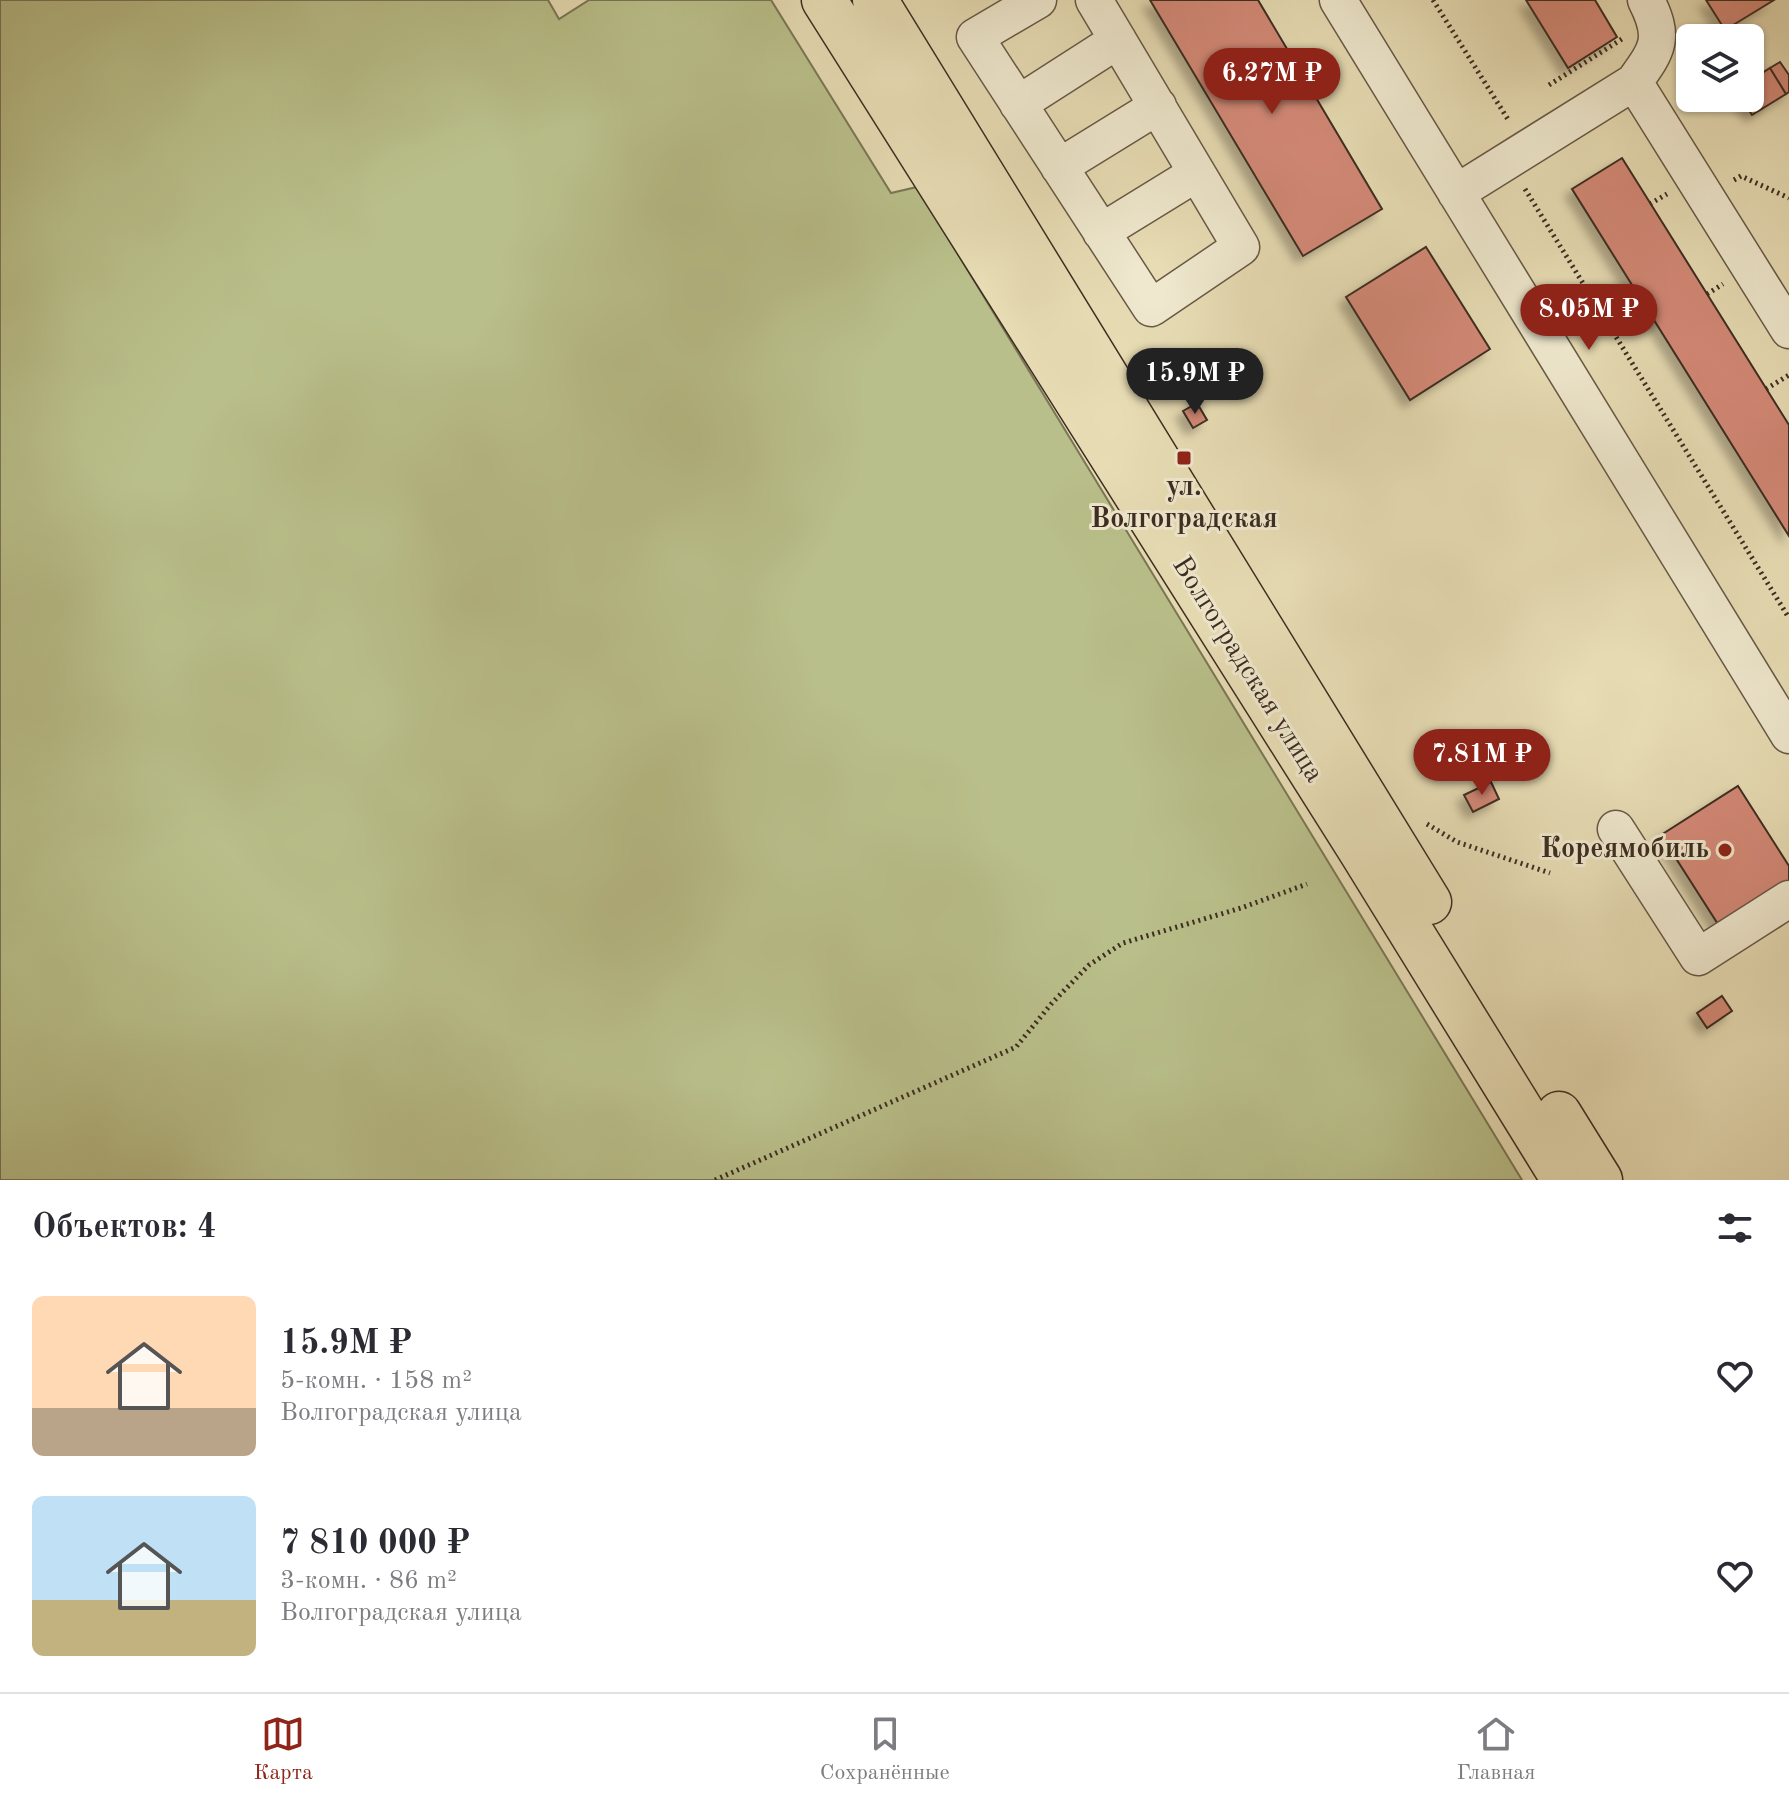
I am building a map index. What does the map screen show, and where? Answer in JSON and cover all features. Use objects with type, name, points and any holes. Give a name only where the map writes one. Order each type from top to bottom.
[{"type":"main road","name":"Волгоградская улица","points":[[824,0],[1361,851],[1564,1180]]},
{"type":"main road","name":"Волгоградская улица","points":[[875,0],[1600,1180]]},
{"type":"street","points":[[1038,0],[975,37],[1151,308],[1241,247],[1094,0]]},
{"type":"street","points":[[1338,0],[1789,735]]},
{"type":"street","points":[[1456,193],[1634,82],[1656,51],[1656,19],[1640,16]]},
{"type":"street","points":[[1018,104],[1118,40]]},
{"type":"street","points":[[1634,82],[1789,330]]},
{"type":"street","points":[[1059,167],[1158,106]]},
{"type":"street","points":[[1101,232],[1197,173]]},
{"type":"street","points":[[1616,829],[1698,957],[1789,899]]},
{"type":"path","points":[[1433,0],[1517,155],[1789,618]]},
{"type":"path","points":[[1549,85],[1640,16]]},
{"type":"path","points":[[1706,198],[1741,176],[1789,198]]},
{"type":"path","points":[[1766,389],[1789,375]]},
{"type":"path","points":[[1415,817],[1457,842],[1550,873]]},
{"type":"path","points":[[715,1180],[1016,1047],[1089,965],[1123,943],[1241,908],[1307,884]]},
{"type":"green space","points":[[0,0],[548,0],[559,19],[589,0],[771,0],[891,193],[917,187],[1522,1180],[0,1180]]},
{"type":"building","points":[[1150,0],[1258,0],[1382,209],[1303,256]]},
{"type":"building","points":[[1526,0],[1595,0],[1617,37],[1568,68]]},
{"type":"building","points":[[1706,0],[1774,0],[1735,24],[1721,24]]},
{"type":"building","points":[[1780,62],[1789,75],[1789,92],[1786,94],[1770,68]]},
{"type":"building","points":[[1770,68],[1786,94],[1764,108],[1764,72]]},
{"type":"building","points":[[1622,158],[1789,425],[1789,536],[1572,189]]},
{"type":"building","points":[[1426,247],[1490,349],[1410,400],[1346,297]]},
{"type":"building","points":[[1197,403],[1207,420],[1193,428],[1183,411]]},
{"type":"building","points":[[1491,782],[1499,799],[1473,812],[1464,795]]},
{"type":"building","name":"Кореямобиль","points":[[1738,786],[1789,866],[1789,890],[1723,932],[1661,835]]},
{"type":"building","points":[[1722,996],[1732,1011],[1707,1028],[1697,1013]]},
{"type":"place","name":"ул. Волгоградская","points":[[1184,458]]},
{"type":"place","name":"Кореямобиль","points":[[1725,850]]}]
